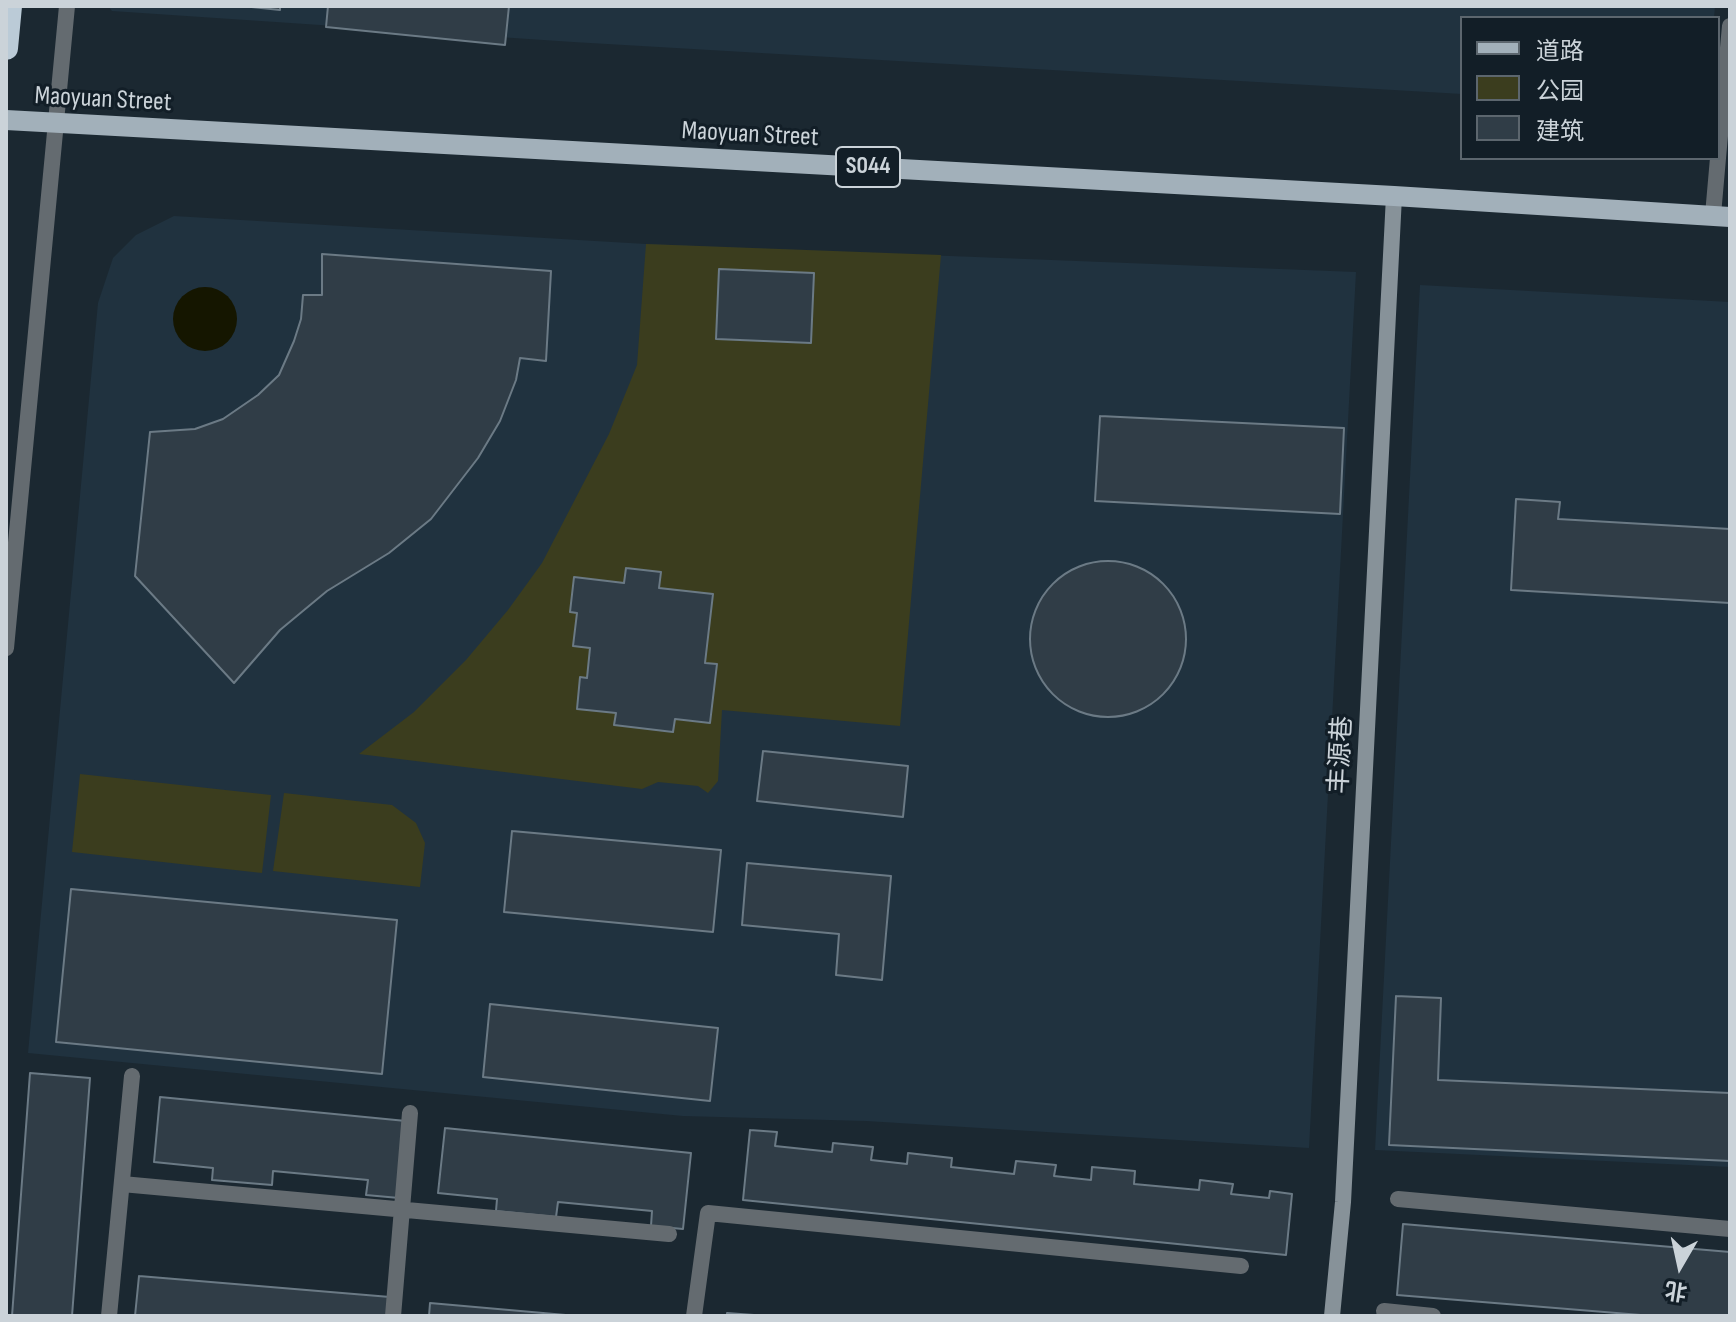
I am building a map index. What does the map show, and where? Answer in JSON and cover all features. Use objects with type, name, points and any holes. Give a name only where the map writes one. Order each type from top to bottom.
[{"type":"highway","points":[[6,48],[10,6]]},
{"type":"main road","name":"Maoyuan Street","points":[[6,120],[1721,216]]},
{"type":"street","points":[[6,648],[67,6]]},
{"type":"street","points":[[1720,136],[1730,26]]},
{"type":"street","points":[[1718,160],[1721,216]]},
{"type":"street","name":"丰源巷","points":[[1332,1316],[1343,1202],[1394,196]]},
{"type":"street","points":[[109,1316],[132,1076]]},
{"type":"street","points":[[393,1316],[410,1113]]},
{"type":"street","points":[[122,1184],[669,1234]]},
{"type":"street","points":[[1398,1199],[1730,1229]]},
{"type":"street","points":[[694,1316],[708,1213],[1241,1266]]},
{"type":"street","points":[[1384,1311],[1433,1316]]},
{"type":"shaded area","points":[[108,6],[1715,6],[1714,16],[1460,16],[1460,94],[573,42],[112,11]]},
{"type":"shaded area","points":[[174,216],[646,244],[1356,272],[1309,1148],[866,1121],[683,1116],[28,1053],[98,303],[113,258],[136,235]]},
{"type":"shaded area","points":[[1420,285],[1730,302],[1730,1167],[1375,1150]]},
{"type":"shaded area","points":[[205,287],[223,293],[231,301],[237,319],[231,337],[223,345],[205,351],[187,345],[179,337],[173,319],[179,301],[187,293]]},
{"type":"green space","points":[[646,244],[941,255],[900,726],[722,710],[718,781],[708,793],[698,786],[658,782],[642,789],[359,754],[414,712],[466,660],[542,563],[609,434],[637,365]]},
{"type":"green space","points":[[80,774],[271,795],[262,873],[72,852]]},
{"type":"green space","points":[[284,793],[392,805],[416,823],[425,843],[420,887],[273,871]]},
{"type":"building","points":[[242,6],[280,6],[280,10]]},
{"type":"building","points":[[328,6],[509,6],[505,45],[326,27]]},
{"type":"building","points":[[322,254],[551,271],[546,361],[520,358],[516,380],[500,421],[478,458],[431,519],[389,553],[327,591],[280,630],[234,683],[135,576],[150,432],[195,429],[223,419],[258,395],[279,375],[301,319],[303,295],[322,295]]},
{"type":"building","points":[[719,269],[814,273],[811,343],[716,339]]},
{"type":"building","points":[[1100,416],[1344,428],[1340,514],[1095,501]]},
{"type":"building","points":[[1516,499],[1560,502],[1558,519],[1730,529],[1730,603],[1511,590]]},
{"type":"building","points":[[1108,561],[1138,567],[1163,584],[1180,609],[1186,639],[1180,669],[1163,694],[1138,711],[1108,717],[1078,711],[1053,694],[1036,669],[1030,639],[1036,609],[1053,584],[1078,567]]},
{"type":"building","points":[[626,568],[661,572],[659,588],[713,594],[705,663],[717,664],[710,723],[675,719],[673,732],[614,725],[616,713],[577,709],[580,677],[587,678],[590,648],[573,646],[577,613],[570,612],[574,577],[624,583]]},
{"type":"building","points":[[763,751],[908,766],[903,817],[757,801]]},
{"type":"building","points":[[512,831],[721,850],[713,932],[504,912]]},
{"type":"building","points":[[747,863],[891,876],[882,980],[836,975],[839,934],[742,925]]},
{"type":"building","points":[[71,889],[397,920],[382,1074],[56,1042]]},
{"type":"building","points":[[1396,996],[1441,998],[1438,1080],[1730,1093],[1730,1161],[1389,1145]]},
{"type":"building","points":[[490,1004],[718,1028],[710,1101],[483,1077]]},
{"type":"building","points":[[30,1073],[90,1078],[72,1316],[12,1316]]},
{"type":"building","points":[[160,1097],[406,1121],[399,1198],[366,1195],[368,1180],[273,1171],[272,1185],[212,1180],[213,1168],[154,1162]]},
{"type":"building","points":[[445,1128],[691,1153],[683,1229],[651,1226],[652,1211],[558,1202],[556,1217],[496,1211],[497,1199],[438,1193]]},
{"type":"building","points":[[750,1130],[777,1132],[775,1146],[832,1152],[833,1143],[873,1147],[871,1160],[907,1164],[908,1153],[952,1158],[951,1167],[1014,1174],[1016,1161],[1056,1165],[1054,1176],[1091,1180],[1092,1167],[1135,1171],[1134,1184],[1199,1190],[1200,1180],[1233,1184],[1231,1194],[1269,1198],[1270,1191],[1292,1194],[1286,1255],[743,1200]]},
{"type":"building","points":[[1403,1224],[1730,1252],[1730,1316],[1653,1316],[1397,1295]]},
{"type":"building","points":[[139,1276],[390,1297],[389,1316],[135,1316]]},
{"type":"building","points":[[430,1303],[577,1316],[429,1316]]},
{"type":"building","points":[[727,1313],[754,1315],[754,1316],[727,1316]]}]
